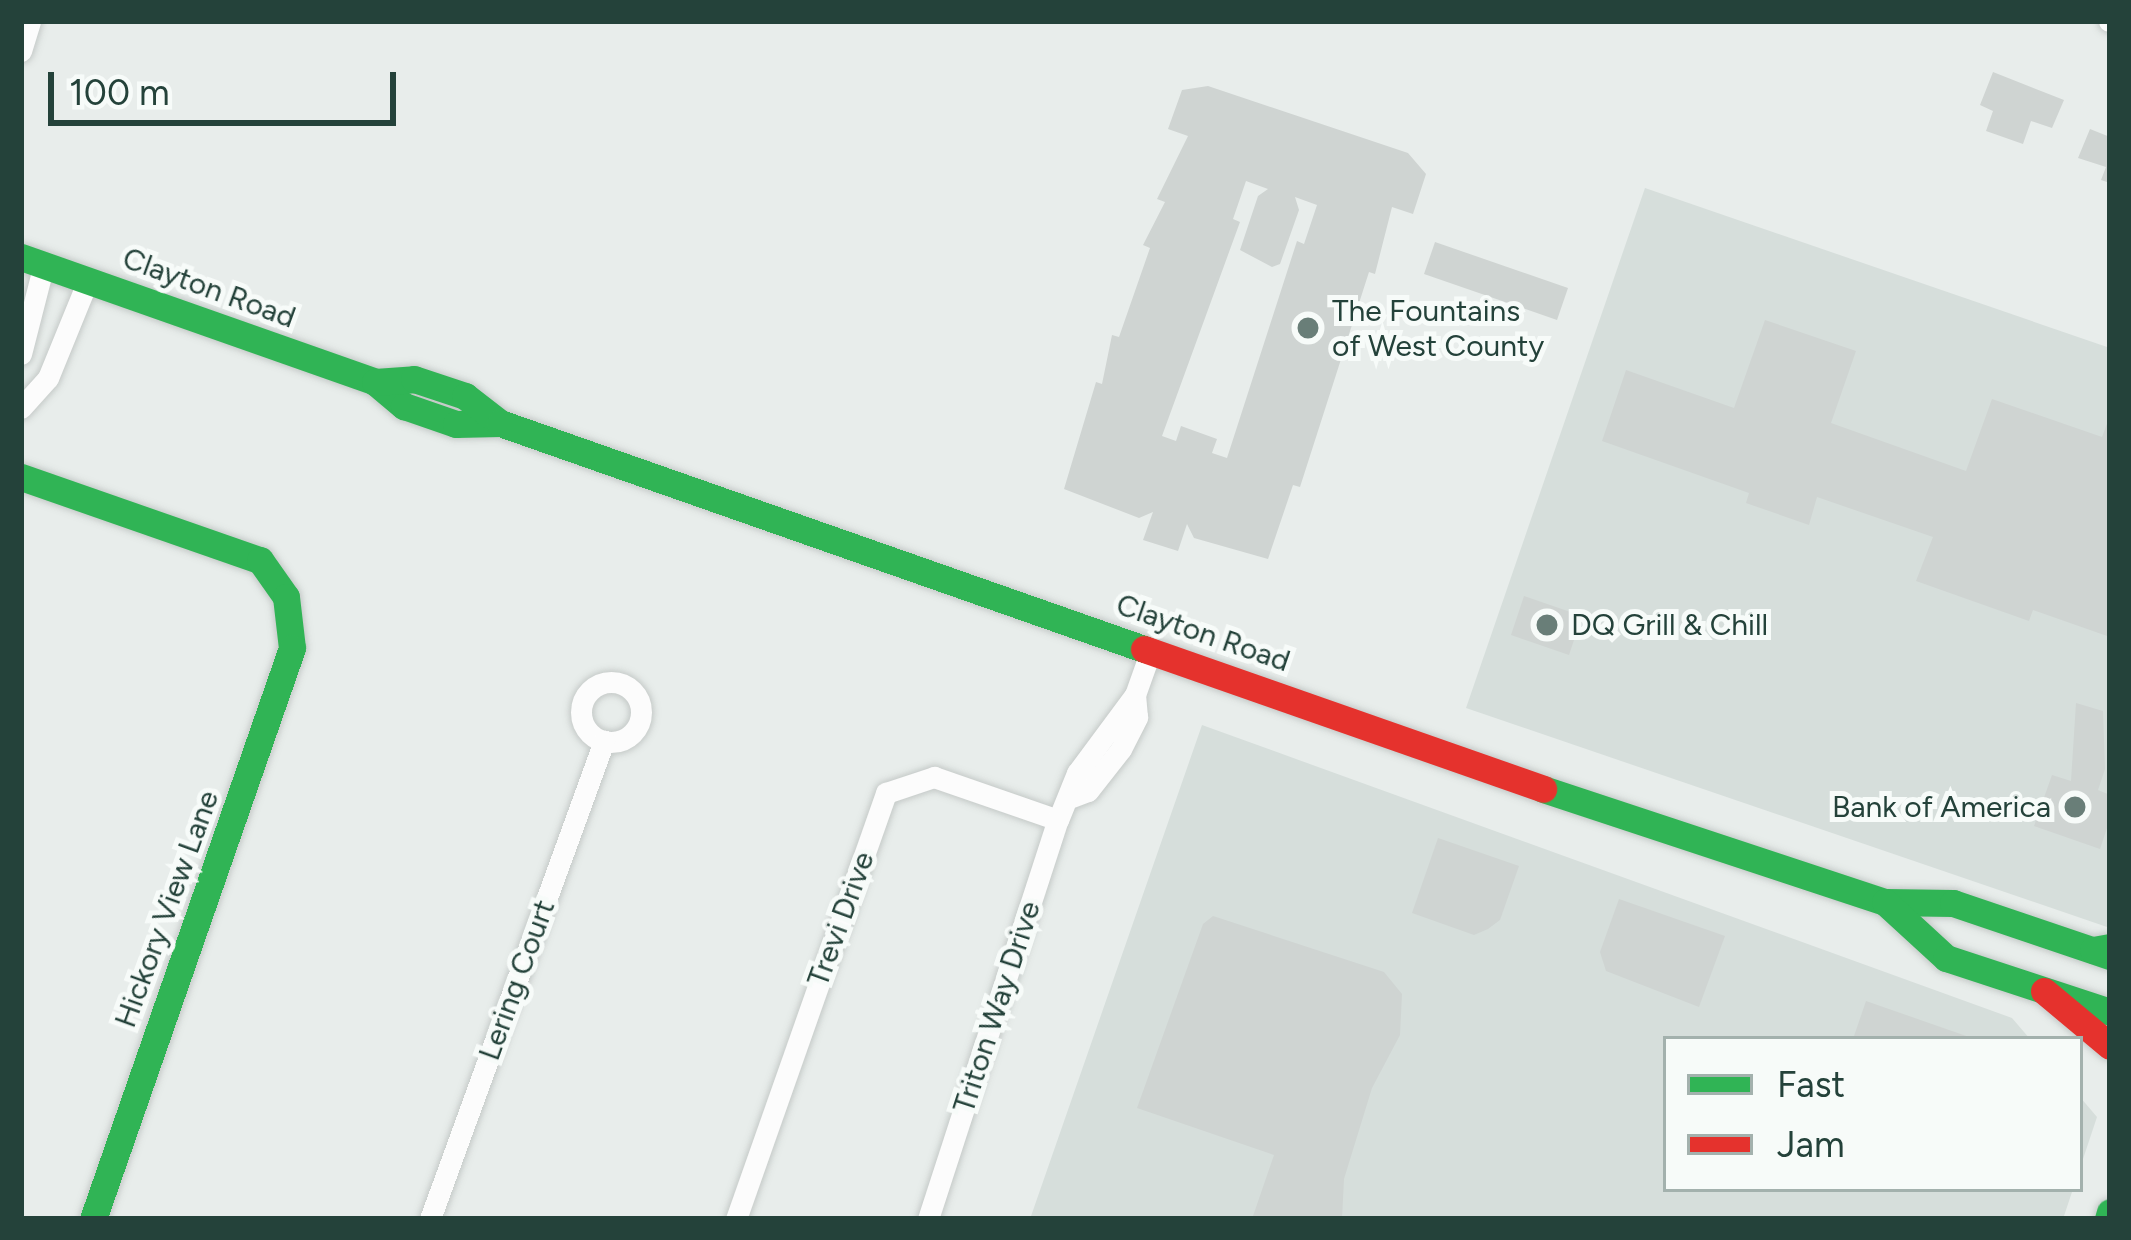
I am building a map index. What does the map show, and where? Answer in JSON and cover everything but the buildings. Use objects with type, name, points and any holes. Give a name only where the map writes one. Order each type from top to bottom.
[{"type":"main road","name":"Clayton Road","points":[[33,261],[375,382],[414,379],[465,396],[500,423],[1885,902],[1953,903],[2104,951]]},
{"type":"main road","name":"Hickory View Lane","points":[[21,477],[234,547],[278,580],[289,620],[290,672],[93,1219]]},
{"type":"main road","name":"Clayton Road","points":[[1885,902],[1946,958],[2110,1012]]},
{"type":"main road","points":[[2044,992],[2110,1046]]},
{"type":"street","points":[[21,51],[30,21]]},
{"type":"street","points":[[21,355],[33,261]]},
{"type":"street","points":[[22,395],[48,378],[88,280]]},
{"type":"street","name":"Triton Way Drive","points":[[928,1219],[1058,820],[1072,797],[1088,791],[1121,749],[1137,717],[1135,695],[1151,650]]},
{"type":"street","name":"Lering Court","points":[[430,1219],[604,741]]},
{"type":"street","name":"Trevi Drive","points":[[736,1219],[886,793],[934,777],[1058,820]]},
{"type":"shaded area","points":[[1645,188],[2110,348],[2110,928],[1466,708]]},
{"type":"shaded area","points":[[1202,725],[2012,1018],[2027,1036],[1663,1036],[1663,1192],[2072,1192],[2063,1219],[1030,1219]]},
{"type":"shaded area","points":[[2083,1101],[2097,1117],[2083,1159]]},
{"type":"traffic: fast","points":[[21,257],[375,382],[404,406],[456,424],[500,423]]},
{"type":"traffic: fast","points":[[375,382],[414,379],[465,396],[500,423],[1144,649]]},
{"type":"traffic: fast","points":[[21,477],[260,560],[286,597],[292,648],[93,1219]]},
{"type":"traffic: fast","points":[[1543,789],[1885,902],[1953,903],[2110,956]]},
{"type":"traffic: fast","points":[[1885,902],[1946,958],[2110,1012]]},
{"type":"traffic: fast","points":[[2093,950],[2110,947]]},
{"type":"traffic: fast","points":[[2108,1219],[2110,1212]]},
{"type":"traffic: jam","points":[[1144,649],[1543,789]]},
{"type":"traffic: jam","points":[[2044,991],[2110,1046]]},
{"type":"place","name":"The Fountains of West County","points":[[1308,328]]},
{"type":"place","name":"DQ Grill & Chill","points":[[1547,625]]},
{"type":"place","name":"Bank of America","points":[[2075,807]]}]
